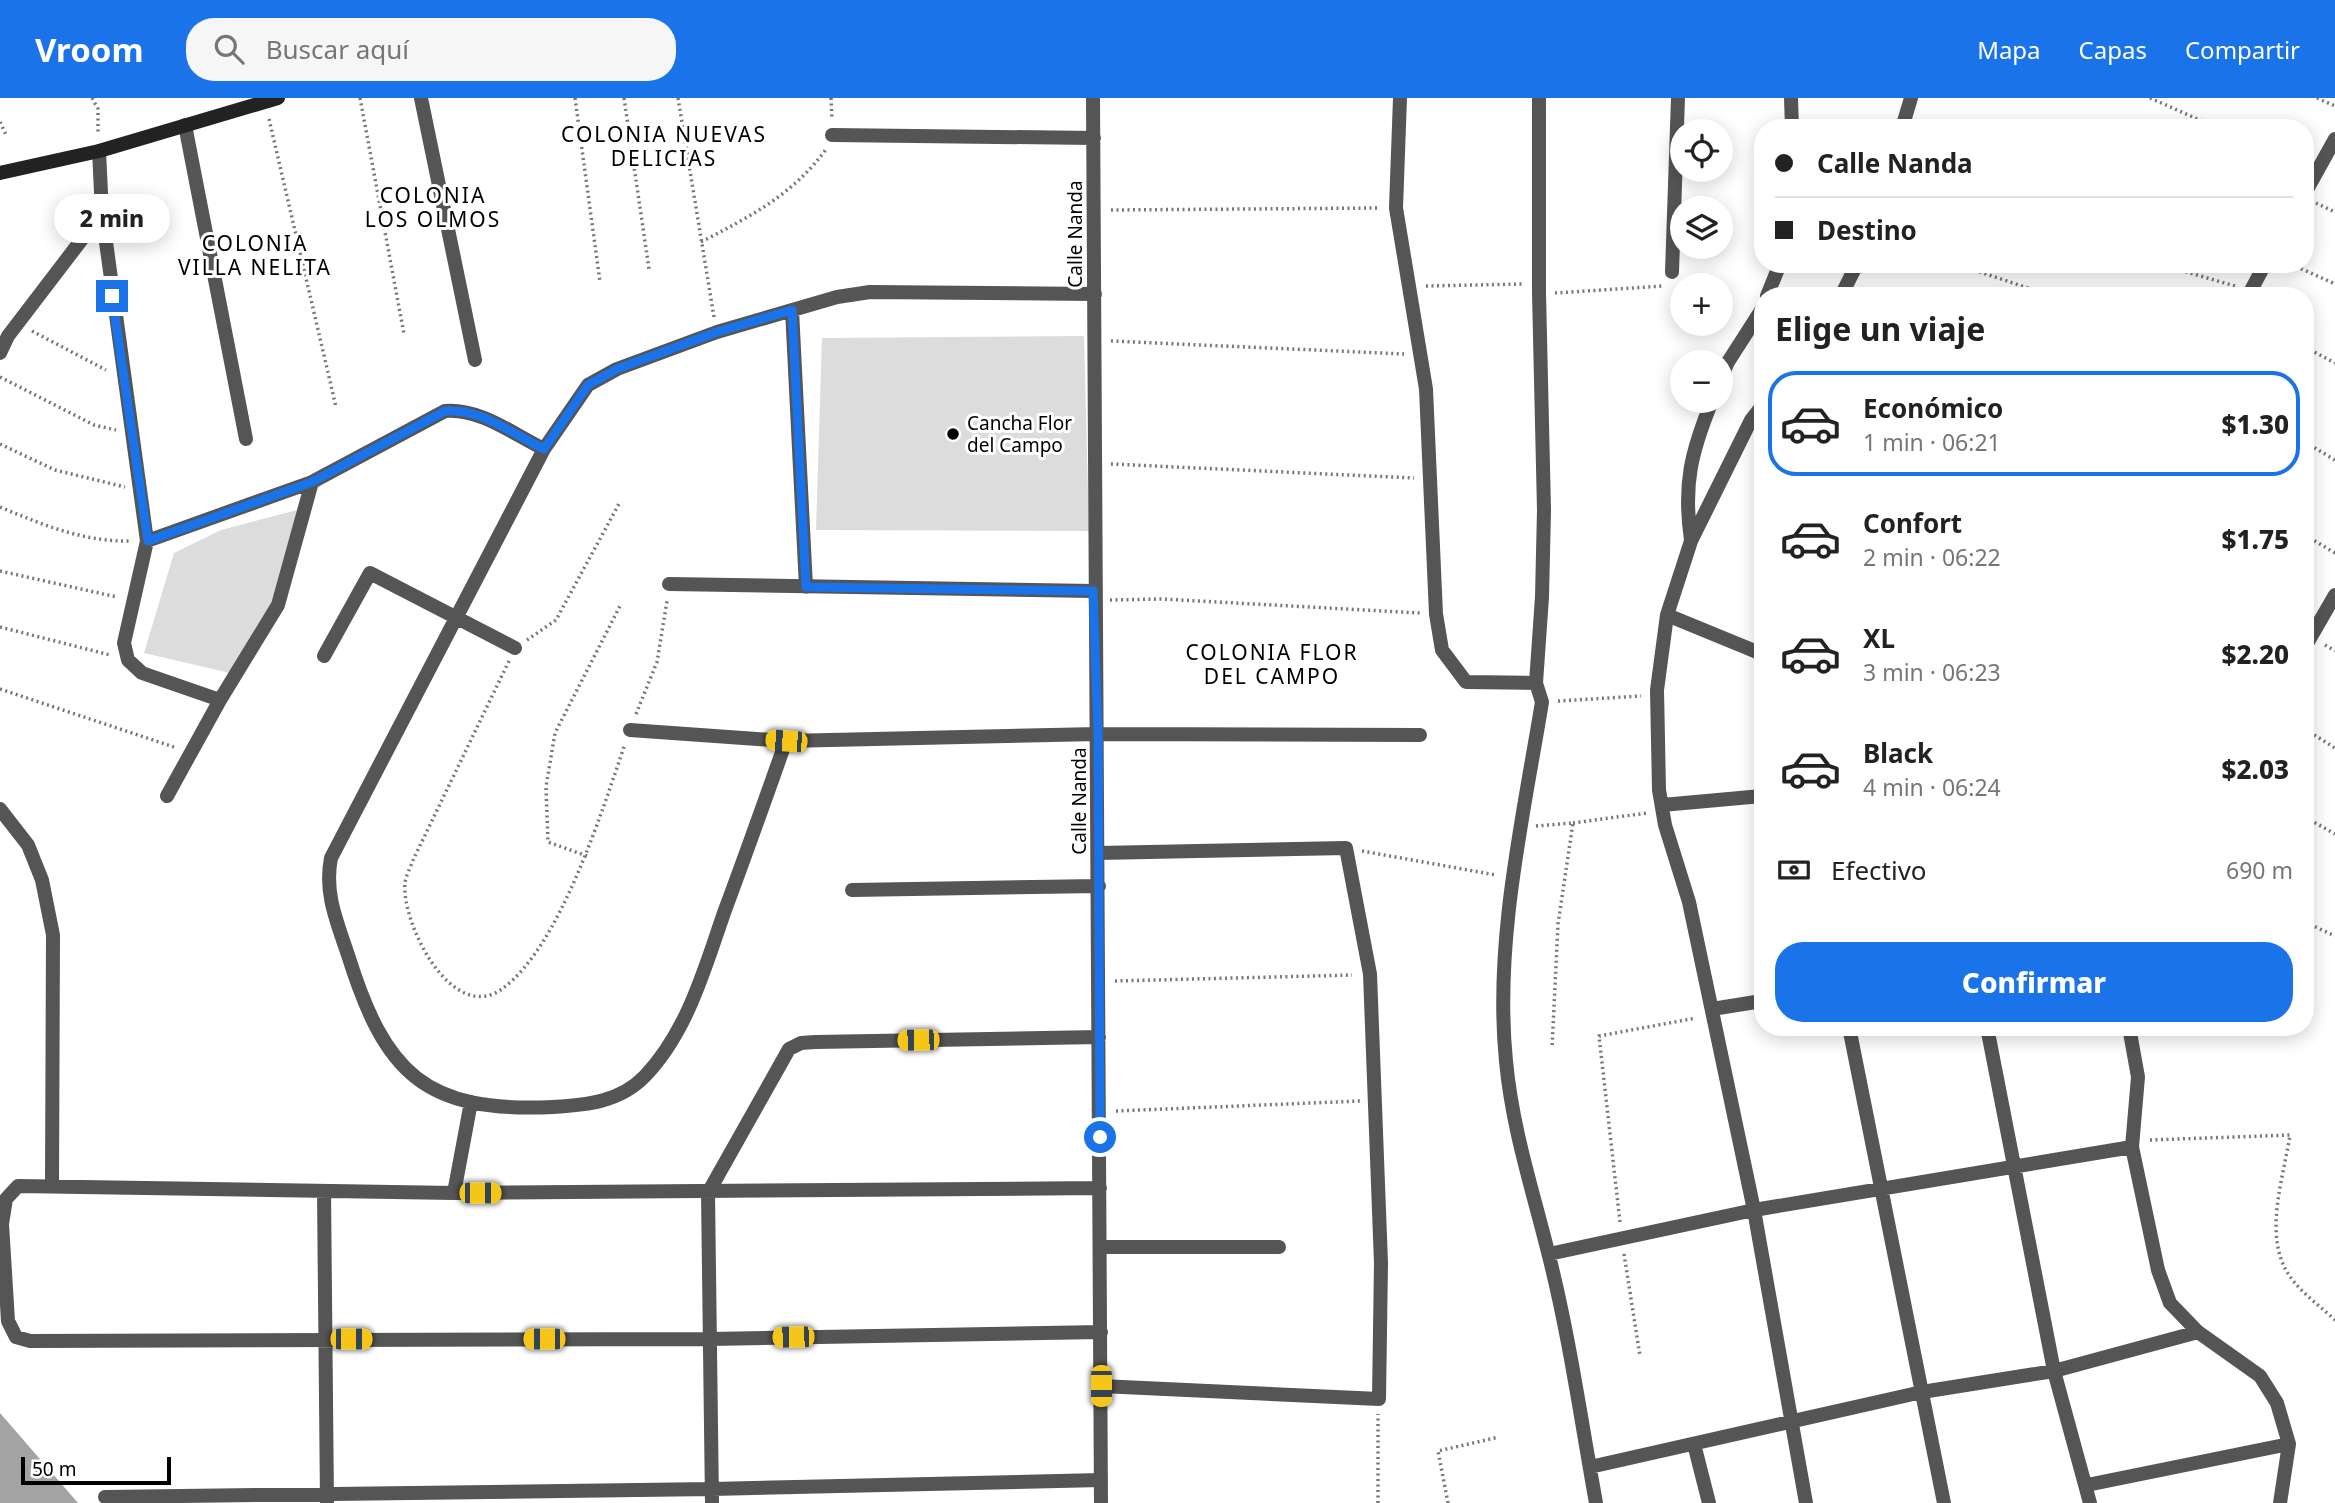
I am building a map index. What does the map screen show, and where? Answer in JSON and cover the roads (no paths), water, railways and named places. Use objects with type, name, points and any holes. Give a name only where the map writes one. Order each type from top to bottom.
[{"type":"street","points":[[421,98],[475,360]]},
{"type":"street","name":"Calle Nanda","points":[[1093,98],[1101,1503]]},
{"type":"street","points":[[1400,98],[1396,208],[1407,286],[1423,355],[1436,614],[1442,650],[1466,682],[1536,683]]},
{"type":"street","points":[[1539,98],[1539,289],[1544,509],[1536,683],[1542,702],[1512,878],[1505,993],[1505,1059],[1519,1147],[1549,1254],[1596,1503]]},
{"type":"street","points":[[1672,272],[1678,98]]},
{"type":"street","points":[[1791,98],[1792,119]]},
{"type":"street","points":[[1905,119],[1911,98]]},
{"type":"street","points":[[0,173],[99,151],[272,100]]},
{"type":"street","points":[[185,125],[246,439]]},
{"type":"street","points":[[832,135],[1094,138]]},
{"type":"street","points":[[2314,178],[2335,139]]},
{"type":"street","points":[[99,151],[102,213],[123,379],[148,541],[124,643],[128,660],[142,673],[220,700]]},
{"type":"street","points":[[0,353],[17,324],[102,213]]},
{"type":"street","points":[[786,741],[689,1012],[645,1076],[621,1096],[586,1105],[525,1108],[471,1102],[421,1084],[400,1067],[360,996],[326,880],[331,858],[544,449],[588,385],[617,369],[717,332],[837,297],[870,292],[1095,294]]},
{"type":"street","points":[[792,310],[806,587]]},
{"type":"street","points":[[1733,354],[1754,321]]},
{"type":"street","points":[[148,541],[312,482],[445,411],[461,410],[474,414],[544,449]]},
{"type":"street","points":[[1691,541],[1685,499],[1691,463],[1708,413]]},
{"type":"street","points":[[1754,416],[1691,541],[1667,615],[1657,695],[1662,808],[1689,902],[1754,1210],[1806,1503]]},
{"type":"street","points":[[167,796],[220,700],[278,605],[312,482]]},
{"type":"street","points":[[324,656],[370,573],[458,616],[515,648]]},
{"type":"street","points":[[669,584],[1094,596]]},
{"type":"street","points":[[2314,631],[2335,595]]},
{"type":"street","points":[[1667,615],[1754,651]]},
{"type":"street","points":[[630,730],[786,741],[1098,734],[1420,735]]},
{"type":"street","points":[[1662,808],[1754,797]]},
{"type":"street","points":[[0,809],[28,845],[42,880],[53,935],[52,1186]]},
{"type":"street","points":[[1098,853],[1346,848],[1370,974],[1381,1263],[1378,1399],[1101,1386]]},
{"type":"street","points":[[852,890],[1099,886]]},
{"type":"street","points":[[1712,1012],[1754,1003]]},
{"type":"street","points":[[1851,1036],[1944,1503]]},
{"type":"street","points":[[1989,1036],[2054,1371],[2090,1503]]},
{"type":"street","points":[[2131,1036],[2138,1077],[2132,1144],[2158,1270],[2170,1303],[2198,1332],[2260,1376],[2277,1403],[2289,1444],[2280,1503]]},
{"type":"street","points":[[712,1496],[708,1193],[789,1049],[801,1043],[1099,1037]]},
{"type":"street","points":[[454,1193],[471,1102]]},
{"type":"street","points":[[1549,1254],[1754,1210],[2132,1144]]},
{"type":"street","points":[[1100,1188],[454,1193],[18,1186],[6,1199],[2,1224],[8,1321],[16,1336],[41,1341],[710,1339],[1101,1332]]},
{"type":"street","points":[[324,1191],[323,1339],[327,1498]]},
{"type":"street","points":[[1100,1247],[1279,1247]]},
{"type":"street","points":[[1590,1467],[1922,1392],[2054,1371],[2198,1332]]},
{"type":"street","points":[[1694,1444],[1709,1503]]},
{"type":"street","points":[[2087,1485],[2289,1444]]},
{"type":"street","points":[[105,1497],[712,1496],[1101,1480]]},
{"type":"place","name":"Cancha Flor del Campo","points":[[953,434]]},
{"type":"district","name":"COLONIA NUEVAS DELICIAS","points":[[664,146]]},
{"type":"district","name":"COLONIA LOS OLMOS","points":[[433,207]]},
{"type":"district","name":"COLONIA VILLA NELITA","points":[[255,255]]},
{"type":"district","name":"COLONIA FLOR DEL CAMPO","points":[[1272,664]]}]
